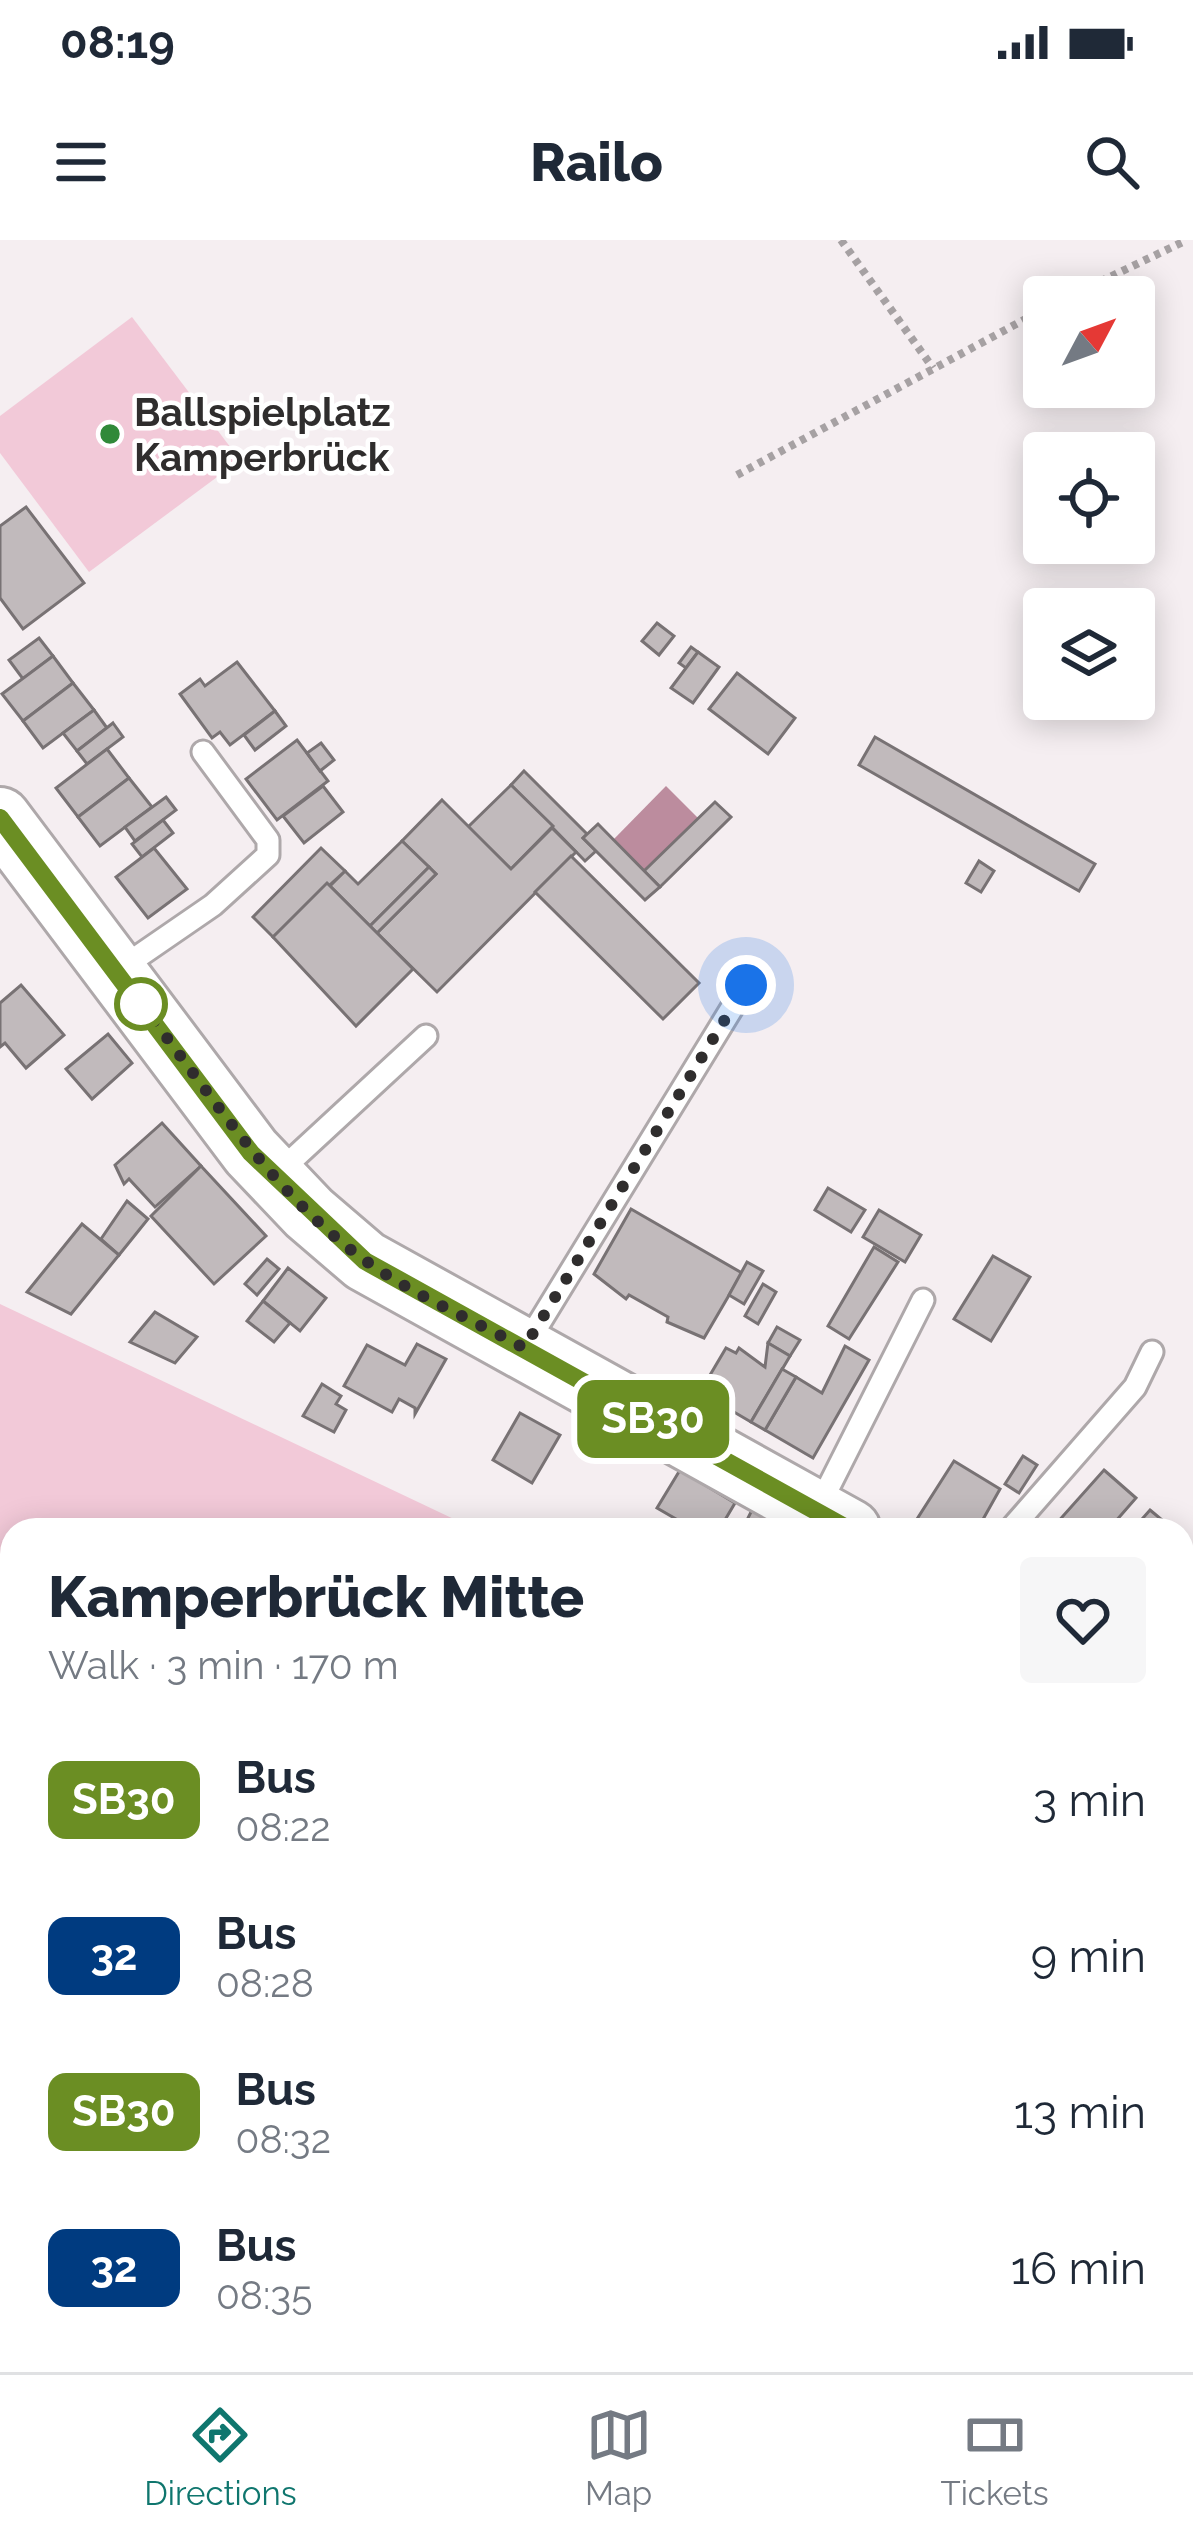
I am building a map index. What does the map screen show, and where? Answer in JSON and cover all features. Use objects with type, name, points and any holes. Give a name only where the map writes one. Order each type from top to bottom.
[{"type":"main road","points":[[0,818],[274,1176],[365,1261],[829,1518]]},
{"type":"lane","points":[[115,973],[213,905],[268,855],[268,841],[202,752]]},
{"type":"lane","points":[[524,1348],[746,985]]},
{"type":"lane","points":[[274,1176],[294,1164],[426,1036]]},
{"type":"lane","points":[[834,1518],[923,1300]]},
{"type":"lane","points":[[1020,1518],[1135,1387],[1152,1352]]},
{"type":"path","points":[[841,240],[932,368]]},
{"type":"path","points":[[1112,276],[1187,240]]},
{"type":"path","points":[[737,475],[1023,320]]},
{"type":"shaded area","name":"Ballspielplatz Kamperbrück","points":[[132,317],[240,460],[89,572],[0,453],[0,416]]},
{"type":"shaded area","points":[[666,786],[698,818],[644,871],[613,840]]},
{"type":"shaded area","points":[[0,1304],[452,1518],[0,1518]]},
{"type":"building","points":[[26,507],[84,583],[23,629],[0,598],[0,526]]},
{"type":"building","points":[[657,623],[674,636],[659,655],[642,641]]},
{"type":"building","points":[[39,638],[53,656],[23,679],[9,660]]},
{"type":"building","points":[[691,647],[698,652],[686,668],[679,663]]},
{"type":"building","points":[[698,652],[719,667],[693,703],[671,688]]},
{"type":"building","points":[[53,656],[73,683],[23,721],[2,694]]},
{"type":"building","points":[[237,662],[275,711],[230,745],[220,732],[212,738],[180,694],[200,679],[205,686]]},
{"type":"building","points":[[737,673],[795,718],[768,754],[709,709]]},
{"type":"building","points":[[73,683],[94,710],[43,748],[23,721]]},
{"type":"building","points":[[94,710],[107,728],[77,751],[63,733]]},
{"type":"building","points":[[275,711],[286,726],[255,750],[244,735]]},
{"type":"building","points":[[113,723],[123,737],[87,764],[77,751]]},
{"type":"building","points":[[875,737],[1095,864],[1079,891],[859,765]]},
{"type":"building","points":[[297,740],[328,781],[277,820],[246,779]]},
{"type":"building","points":[[321,743],[334,760],[320,771],[307,753]]},
{"type":"building","points":[[107,749],[129,778],[78,817],[56,788]]},
{"type":"building","points":[[524,771],[587,834],[583,838],[596,851],[585,861],[511,785]]},
{"type":"building","points":[[129,778],[152,807],[100,846],[78,817]]},
{"type":"building","points":[[511,785],[553,826],[511,869],[468,827]]},
{"type":"building","points":[[323,786],[343,812],[304,843],[283,816]]},
{"type":"building","points":[[166,797],[176,810],[135,841],[125,827]]},
{"type":"building","points":[[442,800],[511,869],[552,828],[576,852],[437,992],[377,933],[436,874],[402,841]]},
{"type":"building","points":[[715,802],[731,817],[660,887],[644,871]]},
{"type":"building","points":[[163,820],[173,833],[142,857],[132,844]]},
{"type":"building","points":[[598,824],[660,887],[645,900],[583,838]]},
{"type":"building","points":[[402,841],[429,867],[370,926],[330,886],[345,871],[358,884]]},
{"type":"building","points":[[154,848],[187,889],[148,918],[116,877]]},
{"type":"building","points":[[321,848],[345,871],[273,937],[253,917]]},
{"type":"building","points":[[571,856],[699,983],[663,1019],[535,892]]},
{"type":"building","points":[[979,861],[994,871],[981,892],[966,883]]},
{"type":"building","points":[[429,867],[436,874],[377,933],[370,926]]},
{"type":"building","points":[[327,883],[413,969],[356,1026],[273,937]]},
{"type":"building","points":[[21,985],[64,1035],[26,1068],[5,1043],[0,1047],[0,1003]]},
{"type":"building","points":[[108,1034],[132,1063],[92,1099],[66,1069]]},
{"type":"building","points":[[162,1123],[201,1166],[155,1207],[129,1179],[124,1184],[115,1165]]},
{"type":"building","points":[[201,1166],[266,1236],[214,1284],[151,1216]]},
{"type":"building","points":[[828,1188],[865,1210],[851,1232],[815,1210]]},
{"type":"building","points":[[127,1201],[148,1219],[119,1255],[101,1239]]},
{"type":"building","points":[[631,1209],[742,1273],[704,1338],[667,1322],[668,1317],[629,1295],[626,1299],[594,1274]]},
{"type":"building","points":[[879,1210],[921,1235],[905,1262],[863,1237]]},
{"type":"building","points":[[82,1224],[119,1255],[71,1314],[27,1292]]},
{"type":"building","points":[[874,1247],[898,1262],[849,1339],[828,1326]]},
{"type":"building","points":[[993,1256],[1030,1277],[991,1341],[954,1319]]},
{"type":"building","points":[[267,1259],[279,1269],[257,1295],[245,1284]]},
{"type":"building","points":[[747,1262],[763,1271],[744,1304],[729,1295]]},
{"type":"building","points":[[288,1268],[326,1298],[300,1331],[263,1301]]},
{"type":"building","points":[[763,1284],[776,1292],[758,1324],[745,1316]]},
{"type":"building","points":[[263,1301],[290,1323],[274,1342],[247,1321]]},
{"type":"building","points":[[155,1312],[197,1337],[175,1363],[130,1342]]},
{"type":"building","points":[[777,1327],[800,1340],[790,1356],[768,1343]]},
{"type":"building","points":[[768,1343],[790,1356],[751,1422],[700,1392],[726,1348],[736,1353],[739,1348],[765,1367]]},
{"type":"building","points":[[417,1344],[446,1359],[415,1414],[415,1408],[399,1399],[392,1412],[344,1386],[367,1345],[405,1365]]},
{"type":"building","points":[[845,1346],[869,1360],[813,1458],[765,1430],[796,1377],[822,1393]]},
{"type":"building","points":[[782,1369],[796,1377],[765,1430],[751,1422]]},
{"type":"building","points":[[322,1384],[341,1396],[336,1404],[346,1410],[334,1432],[303,1416]]},
{"type":"building","points":[[520,1413],[560,1435],[532,1483],[493,1460]]},
{"type":"building","points":[[1023,1456],[1037,1465],[1019,1493],[1005,1484]]},
{"type":"building","points":[[954,1461],[1000,1489],[984,1518],[918,1518]]},
{"type":"building","points":[[680,1470],[735,1503],[726,1518],[674,1518],[657,1508]]},
{"type":"building","points":[[1104,1470],[1136,1498],[1118,1518],[1061,1518]]},
{"type":"building","points":[[754,1506],[776,1518],[748,1518]]},
{"type":"bus line","name":"SB30","points":[[0,818],[251,1153],[309,1213],[365,1261],[830,1518]]},
{"type":"place","name":"Ballspielplatz Kamperbrück","points":[[110,434]]},
{"type":"route","points":[[141,1004],[251,1153],[309,1213],[365,1261],[524,1348],[746,985]]}]
